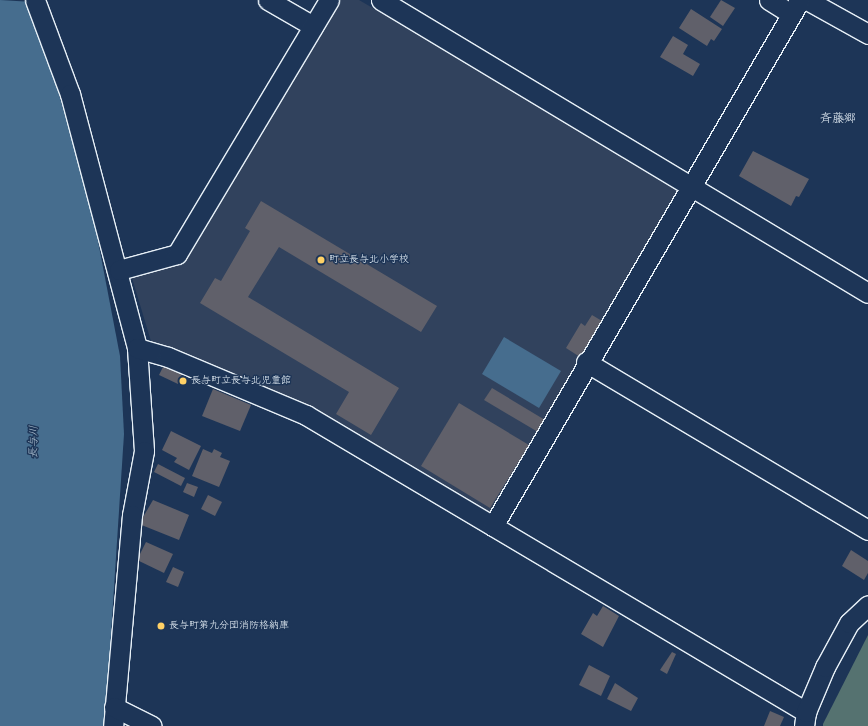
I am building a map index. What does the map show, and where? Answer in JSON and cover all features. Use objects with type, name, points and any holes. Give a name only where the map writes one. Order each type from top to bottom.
[{"type":"street","points":[[35,0],[70,94],[119,270],[137,348],[144,451],[132,515],[113,726]]},
{"type":"street","points":[[268,0],[313,26]]},
{"type":"street","points":[[119,270],[177,254],[329,0]]},
{"type":"street","points":[[381,0],[868,293]]},
{"type":"street","points":[[493,526],[586,362],[795,6],[769,0]]},
{"type":"street","points":[[807,0],[868,34]]},
{"type":"street","points":[[137,348],[168,358],[306,415],[493,526],[805,719],[825,667],[849,624],[868,605]]},
{"type":"street","points":[[586,362],[868,530]]},
{"type":"street","points":[[114,707],[152,726]]},
{"type":"shaded area","name":"町立長与北小学校","points":[[339,0],[359,0],[674,184],[680,195],[492,521],[153,348],[132,278],[178,265],[332,5]]},
{"type":"green space","points":[[868,635],[868,726],[823,726],[823,724]]},
{"type":"water","name":"長与川","points":[[0,0],[33,2],[93,215],[120,356],[124,434],[105,726],[0,726]]},
{"type":"water","points":[[504,337],[561,371],[539,408],[482,374]]},
{"type":"building","points":[[721,0],[735,8],[723,26],[710,17]]},
{"type":"building","points":[[691,9],[722,29],[714,41],[711,39],[707,46],[679,28]]},
{"type":"building","points":[[673,36],[688,45],[683,54],[700,64],[693,76],[660,57]]},
{"type":"building","points":[[753,151],[809,179],[799,197],[796,196],[791,206],[739,176]]},
{"type":"building","points":[[261,201],[437,306],[421,332],[279,247],[248,297],[399,388],[371,435],[336,414],[349,392],[200,303],[215,278],[221,281],[250,231],[245,228]]},
{"type":"building","points":[[592,315],[602,321],[580,357],[566,348],[581,323],[585,326]]},
{"type":"building","points":[[165,363],[183,371],[178,384],[159,375]]},
{"type":"building","points":[[492,388],[545,420],[538,432],[484,400]]},
{"type":"building","points":[[213,389],[251,405],[240,431],[202,416]]},
{"type":"building","points":[[459,403],[529,445],[490,508],[421,466]]},
{"type":"building","points":[[171,431],[201,446],[189,470],[174,462],[177,458],[162,450]]},
{"type":"building","points":[[203,449],[212,453],[214,449],[222,453],[220,457],[230,461],[219,487],[192,476]]},
{"type":"building","points":[[158,464],[185,478],[181,486],[154,472]]},
{"type":"building","points":[[187,483],[198,487],[194,497],[183,492]]},
{"type":"building","points":[[208,495],[222,502],[215,516],[201,509]]},
{"type":"building","points":[[153,500],[189,515],[179,540],[139,524]]},
{"type":"building","points":[[146,542],[173,554],[164,573],[137,560]]},
{"type":"building","points":[[851,550],[868,561],[868,573],[864,580],[842,566]]},
{"type":"building","points":[[173,567],[184,572],[178,587],[166,582]]},
{"type":"building","points":[[603,606],[619,616],[603,647],[581,634],[593,613],[597,616]]},
{"type":"building","points":[[672,652],[676,654],[667,674],[660,670]]},
{"type":"building","points":[[589,665],[610,676],[601,696],[579,685]]},
{"type":"building","points":[[615,683],[638,698],[631,711],[607,699]]},
{"type":"building","points":[[770,711],[784,717],[780,726],[764,726]]},
{"type":"place","name":"町立長与北小学校","points":[[321,260]]},
{"type":"place","name":"長与町立長与北児童館","points":[[183,381]]},
{"type":"place","name":"長与町第九分団消防格納庫","points":[[161,626]]},
{"type":"district","name":"斉藤郷","points":[[838,119]]}]
